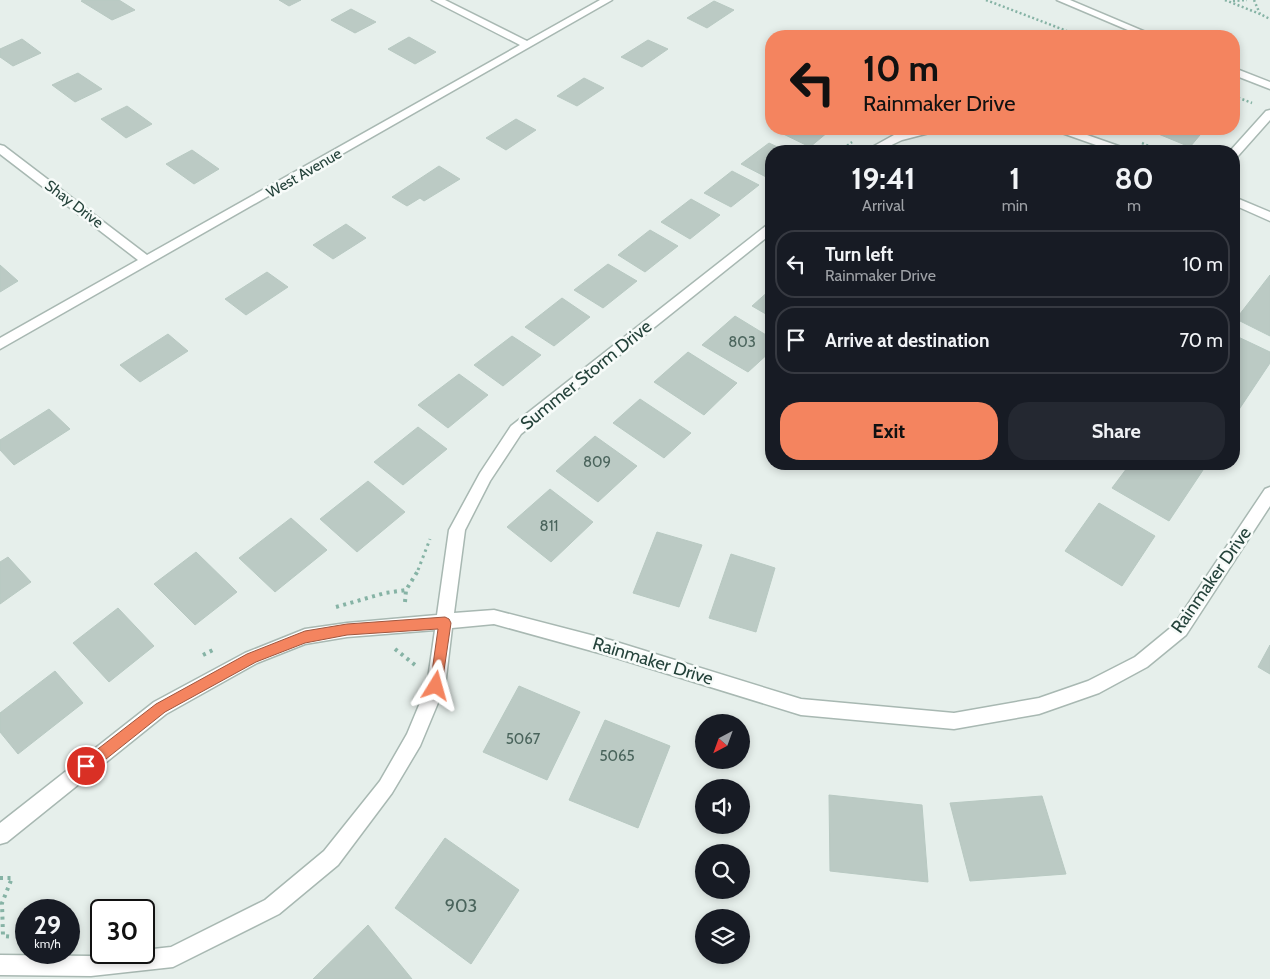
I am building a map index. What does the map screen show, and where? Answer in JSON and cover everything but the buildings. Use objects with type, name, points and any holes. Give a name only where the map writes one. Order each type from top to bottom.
[{"type":"street","points":[[437,0],[527,45]]},
{"type":"street","name":"West Avenue","points":[[0,344],[607,0]]},
{"type":"street","points":[[1062,0],[1135,30]]},
{"type":"street","points":[[1240,74],[1270,86]]},
{"type":"street","points":[[1240,147],[1270,113]]},
{"type":"street","points":[[883,145],[898,137],[907,135]]},
{"type":"street","points":[[1077,135],[1106,145]]},
{"type":"street","name":"Shay Drive","points":[[0,148],[147,261]]},
{"type":"street","points":[[1240,204],[1270,217]]},
{"type":"street","name":"Summer Storm Drive","points":[[0,965],[91,966],[173,957],[272,908],[331,858],[386,787],[414,740],[436,686],[457,530],[485,477],[516,430],[765,233]]},
{"type":"street","name":"Rainmaker Drive","points":[[0,834],[160,708],[251,658],[305,637],[347,630],[445,623],[494,617],[610,648],[801,707],[954,721],[1040,706],[1093,687],[1141,662],[1180,630],[1270,493]]},
{"type":"path","points":[[986,0],[1064,30]]},
{"type":"path","points":[[1225,0],[1270,19]]},
{"type":"path","points":[[1230,2],[1247,0]]},
{"type":"path","points":[[1254,0],[1260,14]]},
{"type":"path","points":[[1240,98],[1255,104]]},
{"type":"path","points":[[406,590],[404,626],[395,649],[414,664],[415,673]]},
{"type":"path","points":[[0,878],[12,878],[2,903],[3,936],[15,938]]},
{"type":"route","points":[[86,766],[160,708],[251,658],[305,637],[347,630],[445,623],[436,686]]}]
